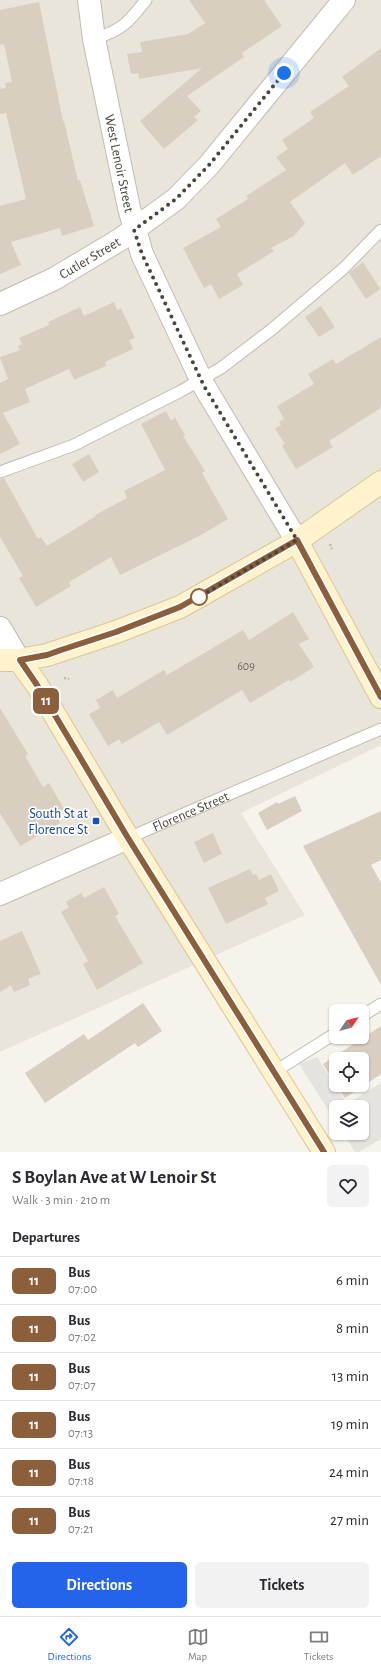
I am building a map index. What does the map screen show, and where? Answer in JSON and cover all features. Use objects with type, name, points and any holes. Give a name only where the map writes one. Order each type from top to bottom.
[{"type":"street","name":"West Lenoir Street","points":[[89,0],[94,39],[134,230],[142,254],[202,380],[297,540],[381,697]]},
{"type":"street","name":"Cutler Street","points":[[0,304],[54,279],[134,230],[176,199],[209,165],[344,0]]},
{"type":"street","points":[[10,660],[54,652],[116,632],[180,607],[297,540],[381,482]]},
{"type":"street","points":[[0,628],[10,660],[37,685],[128,838],[324,1152]]},
{"type":"street","name":"Florence Street","points":[[0,894],[128,838]]},
{"type":"lane","points":[[94,39],[113,33],[120,28],[131,19],[146,0]]},
{"type":"lane","points":[[0,472],[74,445],[202,380],[221,368],[271,330],[344,268],[381,230]]},
{"type":"lane","name":"Florence Street","points":[[128,838],[381,729]]},
{"type":"lane","points":[[369,1012],[381,1004]]},
{"type":"lane","points":[[274,1072],[329,1037]]},
{"type":"path","points":[[64,678],[70,679]]},
{"type":"shaded area","points":[[0,0],[381,0],[381,745],[241,813],[305,915],[0,1052]]},
{"type":"shaded area","points":[[317,1057],[329,1076],[329,1092],[339,1092],[344,1100],[329,1100],[329,1111],[299,1064]]},
{"type":"shaded area","points":[[381,1083],[381,1139],[359,1152],[355,1152],[347,1140],[369,1140],[369,1100],[353,1100],[369,1092],[369,1090]]},
{"type":"building","points":[[189,0],[264,0],[282,26],[242,53],[244,57],[187,96],[201,111],[194,117],[198,120],[164,149],[140,121],[202,68],[139,79],[138,73],[131,74],[127,54],[142,52],[140,42],[188,34],[205,23]]},
{"type":"building","points":[[39,2],[63,121],[78,181],[80,180],[94,226],[62,236],[60,228],[11,242],[21,265],[0,274],[0,206],[26,199],[6,113],[0,114],[0,89],[6,88],[5,83],[12,82],[4,44],[0,45],[0,10]]},
{"type":"building","points":[[381,48],[381,156],[353,175],[345,163],[290,202],[305,223],[294,236],[271,248],[274,251],[237,274],[243,285],[219,299],[211,284],[204,288],[183,248],[221,227],[216,219],[248,199],[246,196],[286,170],[276,157],[288,149],[282,140],[314,118],[310,112],[349,86],[342,77]]},
{"type":"building","points":[[363,262],[380,289],[366,299],[349,273]]},
{"type":"building","points":[[114,302],[117,310],[121,308],[135,338],[129,340],[133,349],[105,362],[106,366],[74,380],[69,369],[25,389],[30,402],[3,413],[20,444],[0,454],[0,383],[8,379],[0,357],[20,350],[18,346],[22,344],[19,338],[49,325],[48,322],[80,307],[84,316]]},
{"type":"building","points":[[321,306],[335,327],[319,337],[305,317]]},
{"type":"building","points":[[381,337],[381,405],[379,409],[329,441],[333,447],[296,469],[282,446],[285,444],[275,429],[281,425],[279,422],[284,419],[277,406],[314,384],[308,374],[333,359],[336,364]]},
{"type":"building","points":[[166,411],[171,421],[175,418],[185,435],[183,436],[205,471],[202,473],[228,519],[199,536],[120,575],[111,557],[69,582],[71,586],[36,607],[19,578],[23,576],[0,537],[0,479],[4,478],[38,539],[41,537],[47,546],[96,516],[95,515],[127,498],[124,491],[165,470],[141,424]]},
{"type":"building","points":[[89,454],[99,472],[83,482],[72,464]]},
{"type":"building","points":[[293,612],[309,639],[299,644],[314,667],[290,682],[289,680],[250,703],[242,690],[167,735],[159,722],[122,744],[119,739],[108,746],[89,714],[100,708],[96,700],[113,690],[117,698],[164,670],[167,675],[243,630],[249,640]]},
{"type":"building","points":[[0,708],[28,754],[25,756],[43,787],[49,783],[64,809],[56,814],[60,823],[20,846],[0,813]]},
{"type":"building","points":[[295,796],[302,811],[267,830],[258,813],[277,802],[278,804]]},
{"type":"building","points":[[381,811],[381,860],[371,865],[381,883],[381,985],[303,846]]},
{"type":"building","points":[[213,833],[222,854],[204,863],[194,842]]},
{"type":"building","points":[[250,869],[253,875],[256,874],[259,880],[271,874],[279,891],[265,898],[268,904],[226,924],[208,888]]},
{"type":"building","points":[[104,887],[119,914],[115,916],[143,963],[97,990],[83,964],[88,961],[61,912],[69,907],[66,902],[81,893],[84,898]]},
{"type":"building","points":[[22,931],[41,974],[28,979],[30,985],[14,992],[11,985],[0,992],[0,941]]},
{"type":"building","points":[[143,1003],[162,1031],[138,1047],[135,1043],[45,1103],[25,1073],[84,1034],[88,1040]]},
{"type":"building","points":[[381,1026],[381,1074],[369,1082],[369,1052],[341,1052],[354,1044],[369,1044],[369,1034]]},
{"type":"building","points":[[329,1060],[329,1074],[323,1064]]},
{"type":"building","points":[[341,1092],[354,1092],[345,1098]]},
{"type":"bus line","name":"11","points":[[324,1152],[128,838],[37,685],[20,660],[47,655],[116,632],[180,607],[277,553],[297,540],[381,697]]},
{"type":"place","name":"South St at Florence St","points":[[96,821]]},
{"type":"route","points":[[199,597],[194,600],[297,540],[204,386],[142,254],[134,230],[176,199],[209,165],[284,73]]}]
